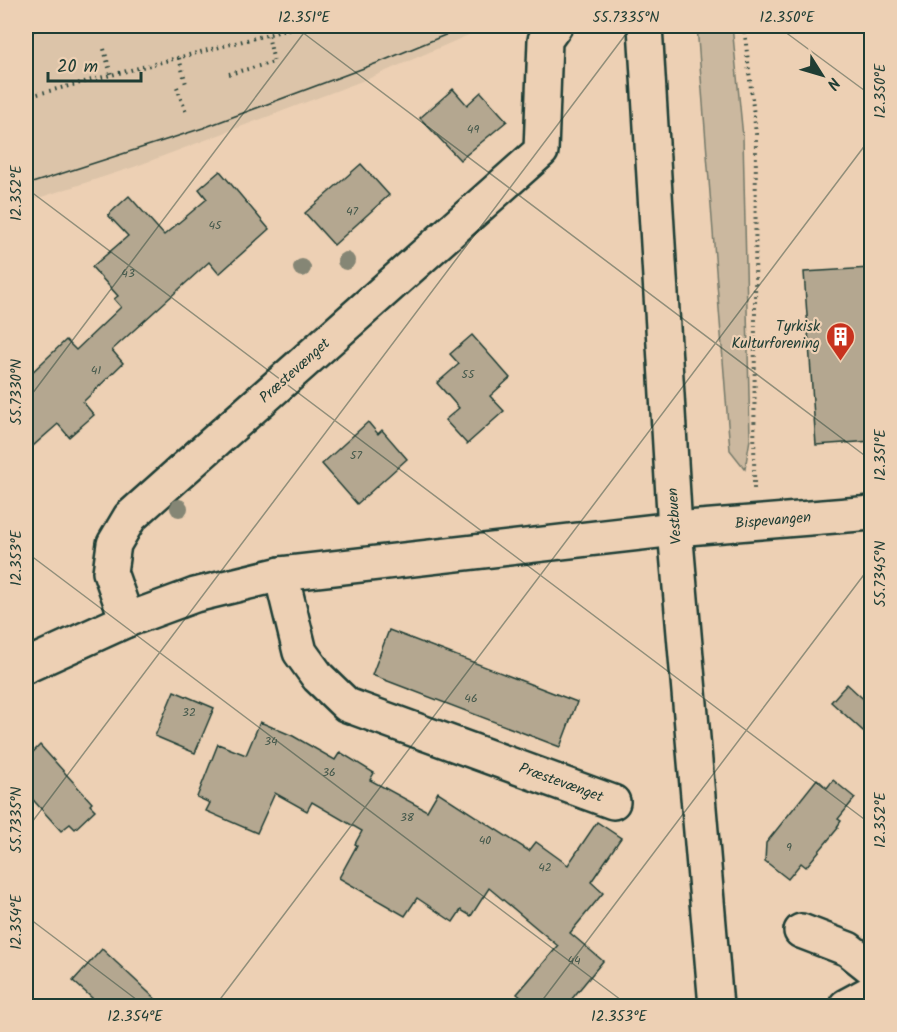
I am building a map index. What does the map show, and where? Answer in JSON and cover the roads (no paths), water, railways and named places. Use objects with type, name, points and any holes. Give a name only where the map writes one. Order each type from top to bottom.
[{"type":"street","name":"Præstevænget","points":[[127,620],[110,572],[114,544],[130,518],[541,151],[545,40],[555,26]]},
{"type":"street","name":"Vestbuen","points":[[646,40],[675,529],[716,1006]]},
{"type":"street","name":"Bispevangen","points":[[675,529],[872,513]]},
{"type":"street","points":[[26,666],[127,620],[195,595],[281,574],[675,529]]},
{"type":"street","name":"Præstevænget","points":[[281,574],[300,652],[318,677],[347,705],[613,802]]},
{"type":"street","points":[[801,931],[848,949],[872,968]]},
{"type":"street","points":[[846,1006],[872,992]]},
{"type":"tram line","points":[[26,33],[52,26]]},
{"type":"tram line","points":[[26,185],[203,128],[380,62],[467,26]]},
{"type":"place","name":"Tyrkisk Kulturforening","points":[[841,362]]}]
